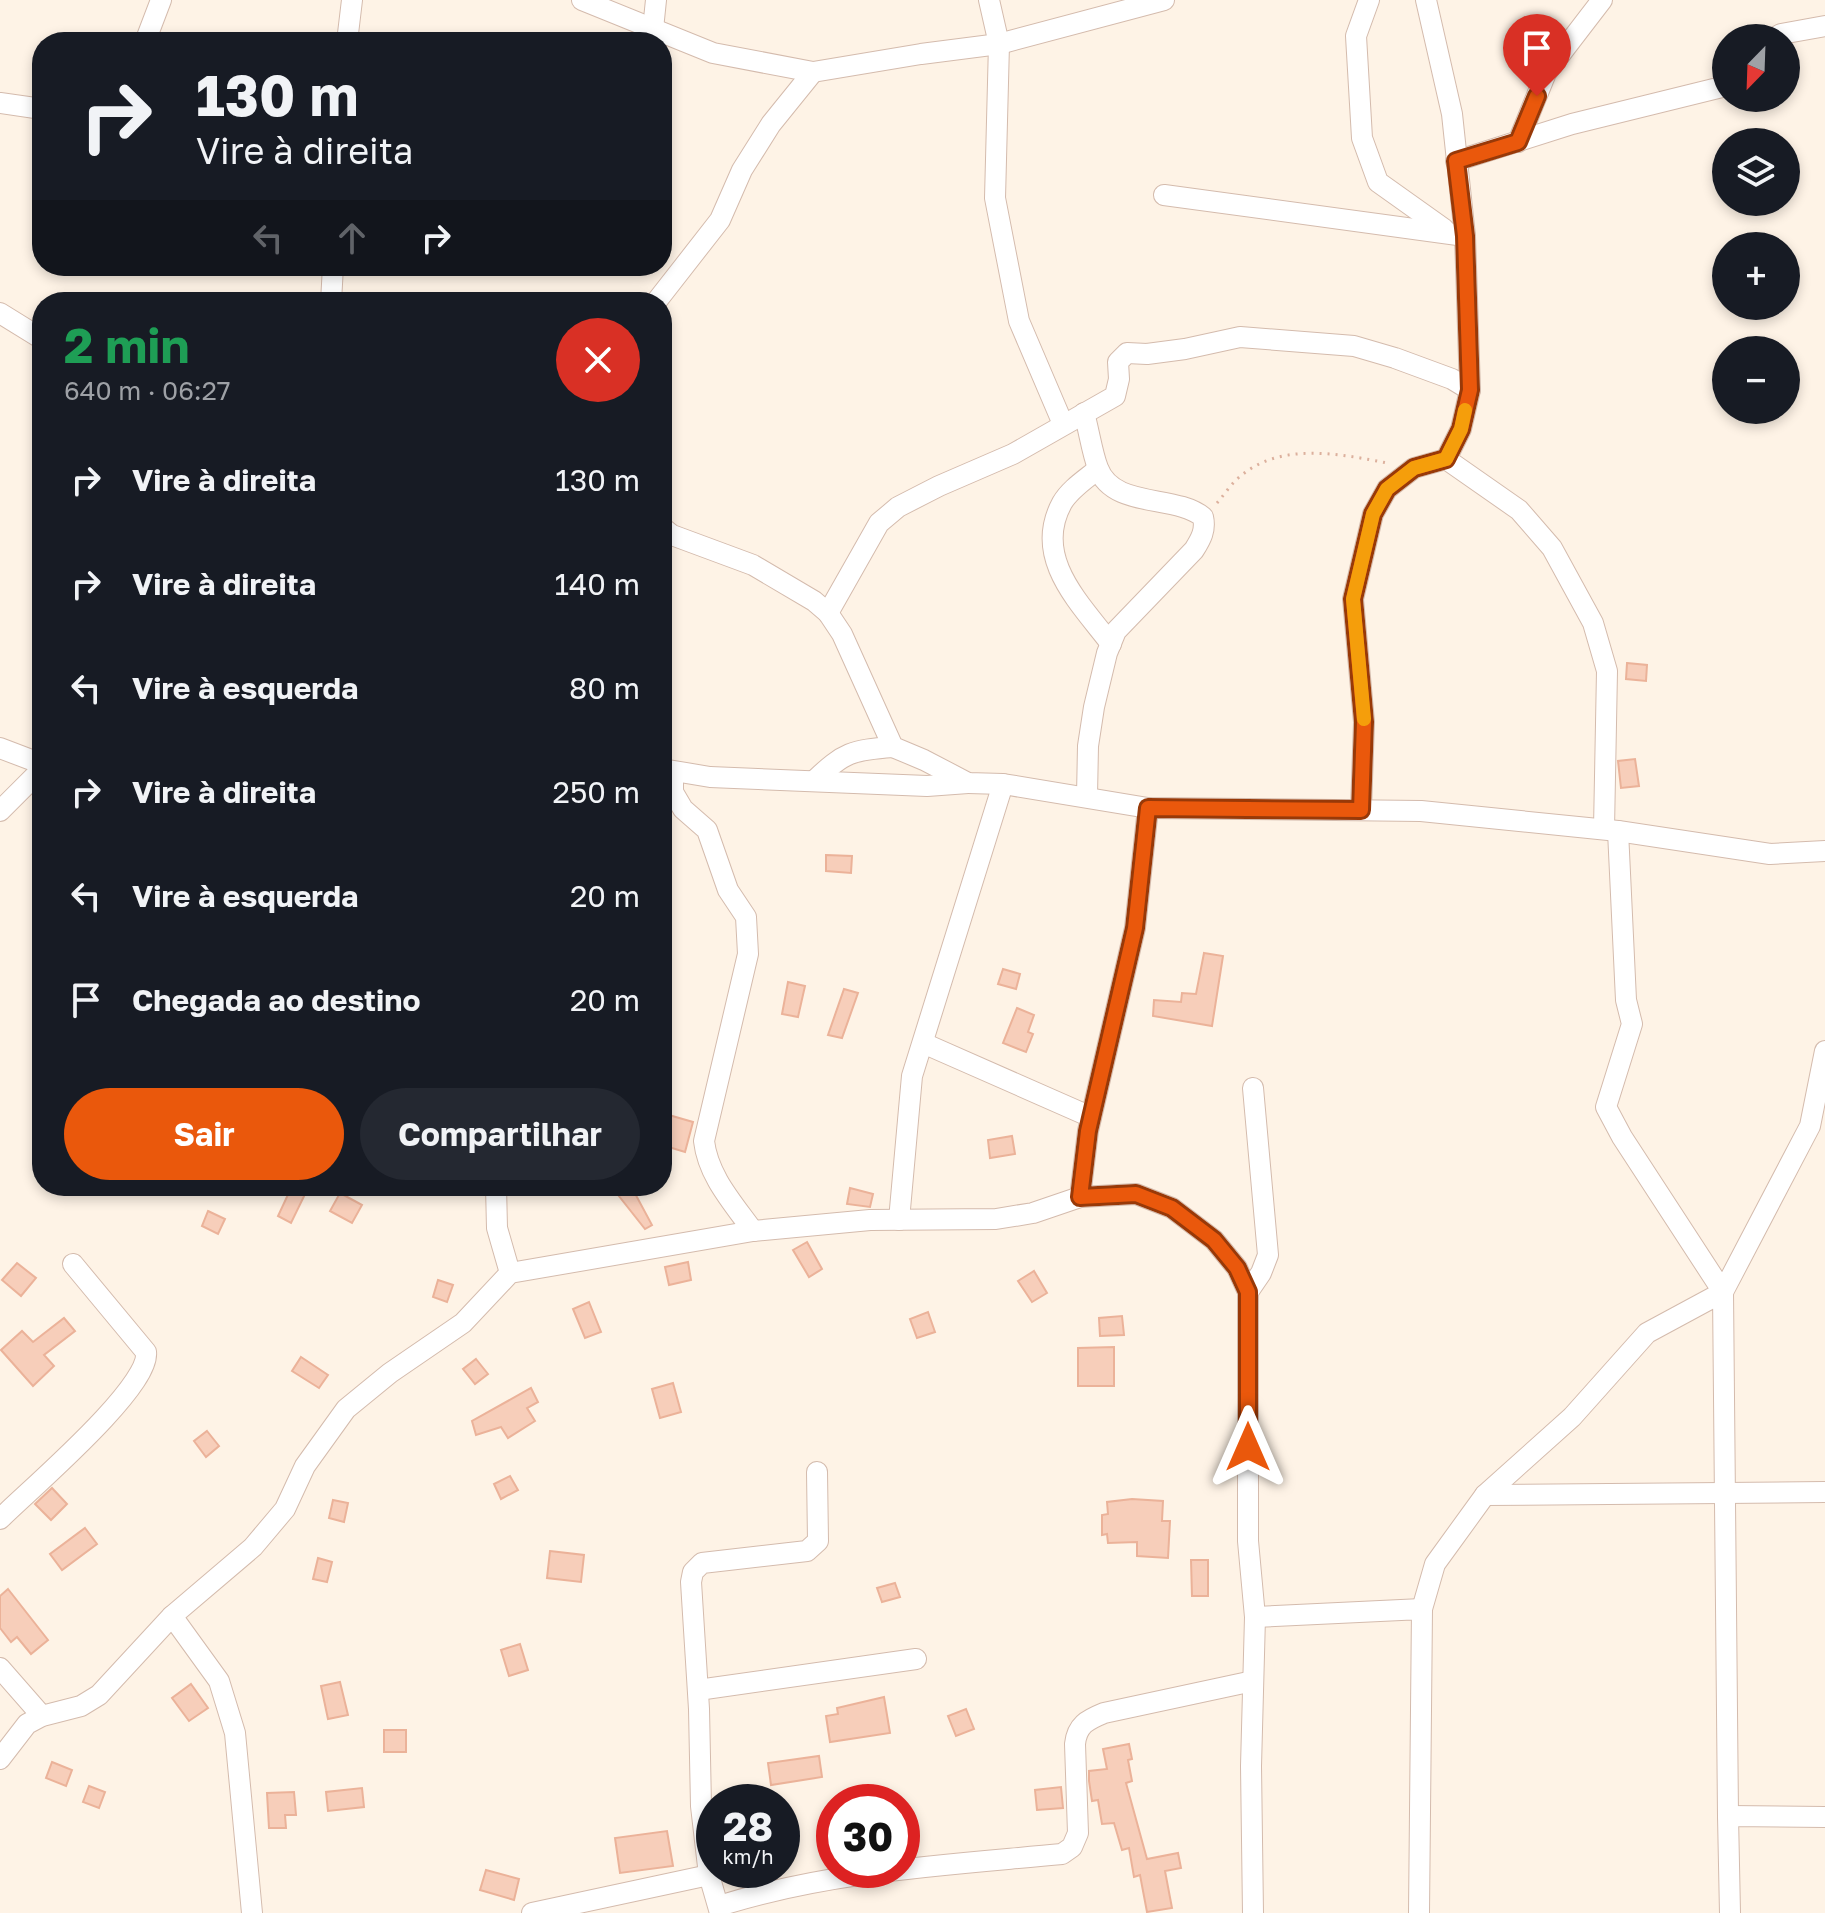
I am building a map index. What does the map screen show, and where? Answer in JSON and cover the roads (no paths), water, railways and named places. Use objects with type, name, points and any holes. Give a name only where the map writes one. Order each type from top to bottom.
[{"type":"street","points":[[149,32],[161,0]]},
{"type":"street","points":[[348,32],[352,0]]},
{"type":"street","points":[[582,0],[660,32]]},
{"type":"street","points":[[653,29],[656,0]]},
{"type":"street","points":[[989,0],[999,44],[995,198],[1019,321],[1063,424]]},
{"type":"street","points":[[672,37],[713,53],[813,72],[999,44],[1164,0]]},
{"type":"street","points":[[1369,0],[1356,36],[1362,138],[1378,182],[1458,235]]},
{"type":"street","points":[[1361,810],[1364,722],[1353,599],[1373,514],[1387,489],[1414,468],[1446,459],[1461,429],[1470,390],[1452,114],[1426,0]]},
{"type":"street","points":[[1518,142],[1546,73],[1602,0]]},
{"type":"street","points":[[1800,31],[1825,26]]},
{"type":"street","points":[[664,292],[720,220],[742,170],[771,124],[813,72]]},
{"type":"street","points":[[1456,161],[1572,124],[1712,89]]},
{"type":"street","points":[[0,103],[32,108]]},
{"type":"street","points":[[1164,195],[1458,235]]},
{"type":"street","points":[[0,313],[32,333]]},
{"type":"street","points":[[828,613],[879,523],[898,507],[1013,454],[1115,396],[1119,379],[1118,362],[1127,353],[1185,349],[1240,337],[1354,346],[1452,379],[1470,390]]},
{"type":"street","points":[[1084,413],[1098,469],[1104,479],[1118,490],[1135,497],[1195,510],[1203,517],[1205,525],[1202,538],[1194,550],[1116,631],[1094,707],[1088,746],[1087,796]]},
{"type":"street","points":[[1446,459],[1519,510],[1552,548],[1593,623],[1607,671],[1611,830],[1626,1000],[1632,1024],[1606,1107],[1622,1137],[1723,1292]]},
{"type":"street","points":[[1098,469],[1061,504],[1053,531],[1053,560],[1072,593],[1111,644]]},
{"type":"street","points":[[672,535],[753,565],[814,601],[828,613],[842,634],[893,747]]},
{"type":"street","points":[[814,781],[835,761],[856,750],[893,747],[968,783]]},
{"type":"street","points":[[0,748],[32,762]]},
{"type":"street","points":[[672,772],[710,777],[927,786],[1003,784],[1148,808],[1421,811],[1611,830],[1770,854],[1825,851]]},
{"type":"street","points":[[0,811],[32,777]]},
{"type":"street","points":[[899,1220],[912,1076],[1003,784]]},
{"type":"street","points":[[672,788],[683,809],[707,830],[728,890],[746,917],[748,954],[704,1141],[706,1158],[714,1175],[753,1231]]},
{"type":"street","points":[[1080,1197],[1091,1117],[1135,928],[1148,808]]},
{"type":"street","points":[[923,1043],[1091,1117]]},
{"type":"street","points":[[1730,1913],[1723,1292],[1810,1126],[1825,1051]]},
{"type":"street","points":[[1248,1292],[1261,1273],[1268,1255],[1253,1088]]},
{"type":"street","points":[[0,1759],[27,1724],[42,1716],[81,1706],[99,1695],[172,1616],[253,1547],[285,1509],[305,1466],[346,1409],[390,1373],[463,1323],[510,1273],[753,1231],[899,1220],[996,1219],[1033,1213],[1080,1197],[1136,1194],[1172,1208],[1214,1240],[1237,1268],[1248,1292],[1248,1541],[1255,1617],[1253,1913]]},
{"type":"street","points":[[496,1196],[497,1228],[510,1273]]},
{"type":"street","points":[[0,1519],[110,1413],[146,1366],[146,1352],[73,1264]]},
{"type":"street","points":[[1419,1913],[1422,1609],[1435,1564],[1485,1495],[1572,1417],[1647,1333],[1723,1292]]},
{"type":"street","points":[[700,1784],[693,1572],[702,1563],[807,1551],[814,1547],[818,1541],[817,1472]]},
{"type":"street","points":[[1485,1495],[1825,1492]]},
{"type":"street","points":[[1255,1617],[1422,1609]]},
{"type":"street","points":[[172,1616],[219,1681],[235,1733],[252,1913]]},
{"type":"street","points":[[698,1690],[916,1659]]},
{"type":"street","points":[[0,1668],[42,1716]]},
{"type":"street","points":[[713,1888],[720,1909],[771,1889],[829,1879],[1062,1854],[1072,1847],[1078,1833],[1076,1731],[1087,1720],[1104,1713],[1253,1681]]},
{"type":"street","points":[[1728,1816],[1825,1817]]},
{"type":"street","points":[[532,1913],[696,1878]]}]
